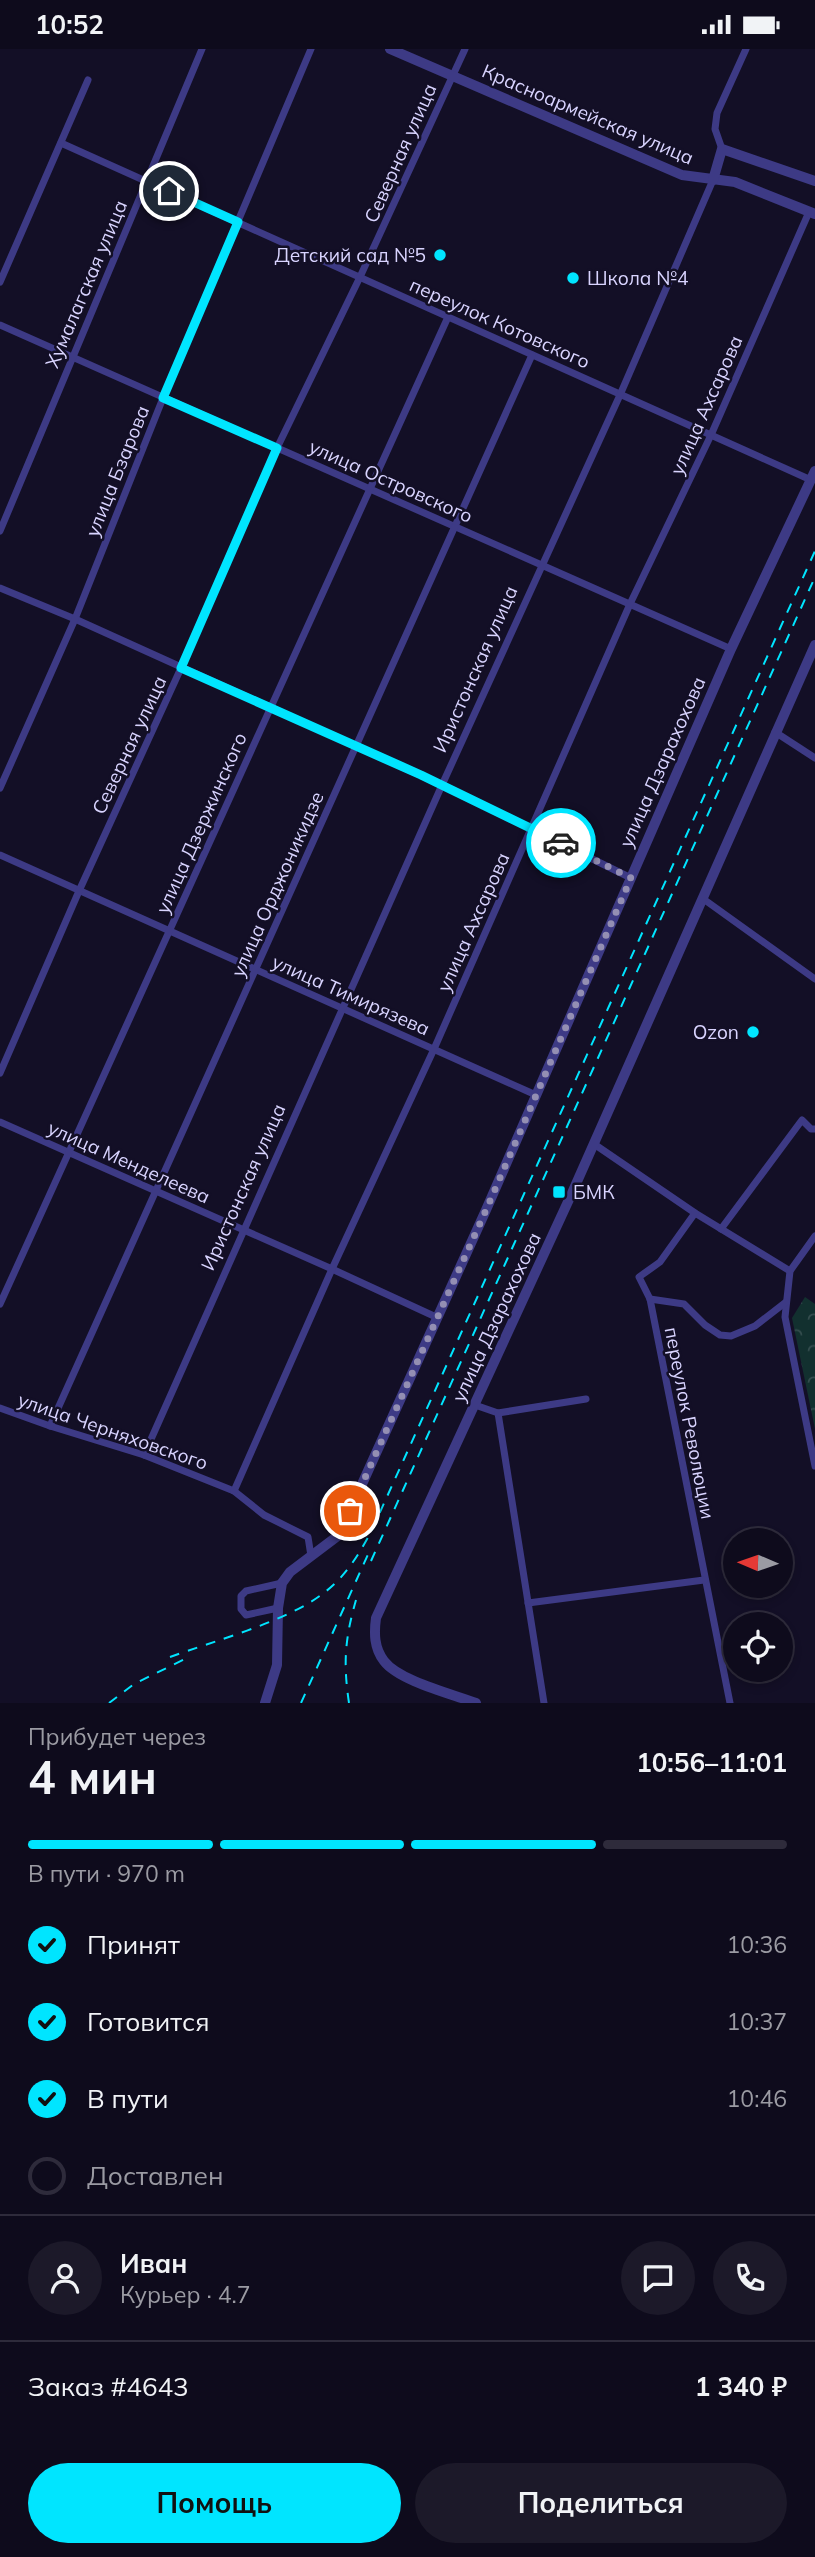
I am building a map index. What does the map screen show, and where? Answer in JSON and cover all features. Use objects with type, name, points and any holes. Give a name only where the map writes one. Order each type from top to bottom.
[{"type":"street","name":"Хумалагская улица","points":[[0,531],[202,49]]},
{"type":"street","name":"улица Бзарова","points":[[0,788],[75,619],[163,398],[311,49]]},
{"type":"street","name":"Красноармейская улица","points":[[390,49],[682,176],[734,182],[812,213]]},
{"type":"street","name":"Северная улица","points":[[0,1073],[277,448],[360,278],[465,49]]},
{"type":"street","name":"Иристонская улица","points":[[144,1455],[442,785],[620,395],[713,180],[722,149],[715,129],[717,113],[746,49]]},
{"type":"street","points":[[0,282],[88,80]]},
{"type":"street","name":"переулок Котовского","points":[[61,143],[620,395],[813,476]]},
{"type":"street","name":"Красноармейская улица","points":[[722,149],[815,181]]},
{"type":"street","name":"улица Ахсарова","points":[[234,1492],[332,1269],[434,1049],[630,604],[711,435],[812,213]]},
{"type":"street","name":"улица Дзержинского","points":[[0,1304],[448,317]]},
{"type":"street","name":"улица Островского","points":[[0,325],[730,649]]},
{"type":"street","name":"улица Орджоникидзе","points":[[50,1426],[532,355]]},
{"type":"street","name":"улица Дзарахохова","points":[[282,1583],[290,1572],[339,1535],[536,1095],[730,649],[813,476]]},
{"type":"street","points":[[0,588],[356,745],[631,878]]},
{"type":"street","name":"улица Дзарахохова","points":[[475,1703],[401,1675],[384,1662],[374,1635],[376,1618],[594,1144],[815,645]]},
{"type":"street","points":[[775,732],[815,758]]},
{"type":"street","name":"улица Тимирязева","points":[[0,855],[536,1095]]},
{"type":"street","points":[[702,898],[815,979]]},
{"type":"street","points":[[721,1229],[802,1121],[815,1129]]},
{"type":"street","name":"улица Менделеева","points":[[0,1122],[436,1317]]},
{"type":"street","points":[[594,1144],[695,1213],[790,1271]]},
{"type":"street","name":"переулок Революции","points":[[695,1213],[660,1262],[639,1277],[650,1299],[730,1703]]},
{"type":"street","points":[[815,1236],[790,1271],[785,1317],[815,1467]]},
{"type":"street","points":[[650,1299],[684,1304],[712,1330],[720,1335],[731,1336],[755,1326],[786,1302]]},
{"type":"street","points":[[475,1405],[498,1413],[586,1399]]},
{"type":"street","name":"улица Черняховского","points":[[0,1408],[144,1455],[234,1492],[264,1515],[308,1537],[311,1556]]},
{"type":"street","points":[[498,1413],[544,1703]]},
{"type":"street","points":[[528,1603],[704,1580]]},
{"type":"street","points":[[265,1703],[278,1665],[278,1608],[282,1583],[246,1591],[241,1596],[241,1609],[246,1615],[278,1608]]},
{"type":"green space","points":[[805,1297],[815,1304],[815,1429],[792,1318]]},
{"type":"railway","points":[[170,1657],[272,1621],[310,1602],[339,1579],[362,1548],[815,551]]},
{"type":"railway","points":[[371,1561],[815,577]]},
{"type":"railway","points":[[301,1703],[370,1550]]},
{"type":"railway","points":[[349,1703],[346,1651],[356,1600]]},
{"type":"railway","points":[[109,1703],[134,1684],[187,1658]]},
{"type":"way so far","points":[[350,1511],[486,1210],[631,878],[561,843]]},
{"type":"place","name":"Детский сад №5","points":[[440,255]]},
{"type":"place","name":"Школа №4","points":[[573,278]]},
{"type":"place","name":"Ozon","points":[[753,1032]]},
{"type":"place","name":"БМК","points":[[559,1192]]},
{"type":"route","points":[[169,191],[238,222],[163,398],[277,448],[181,668],[356,745],[561,843]]}]
